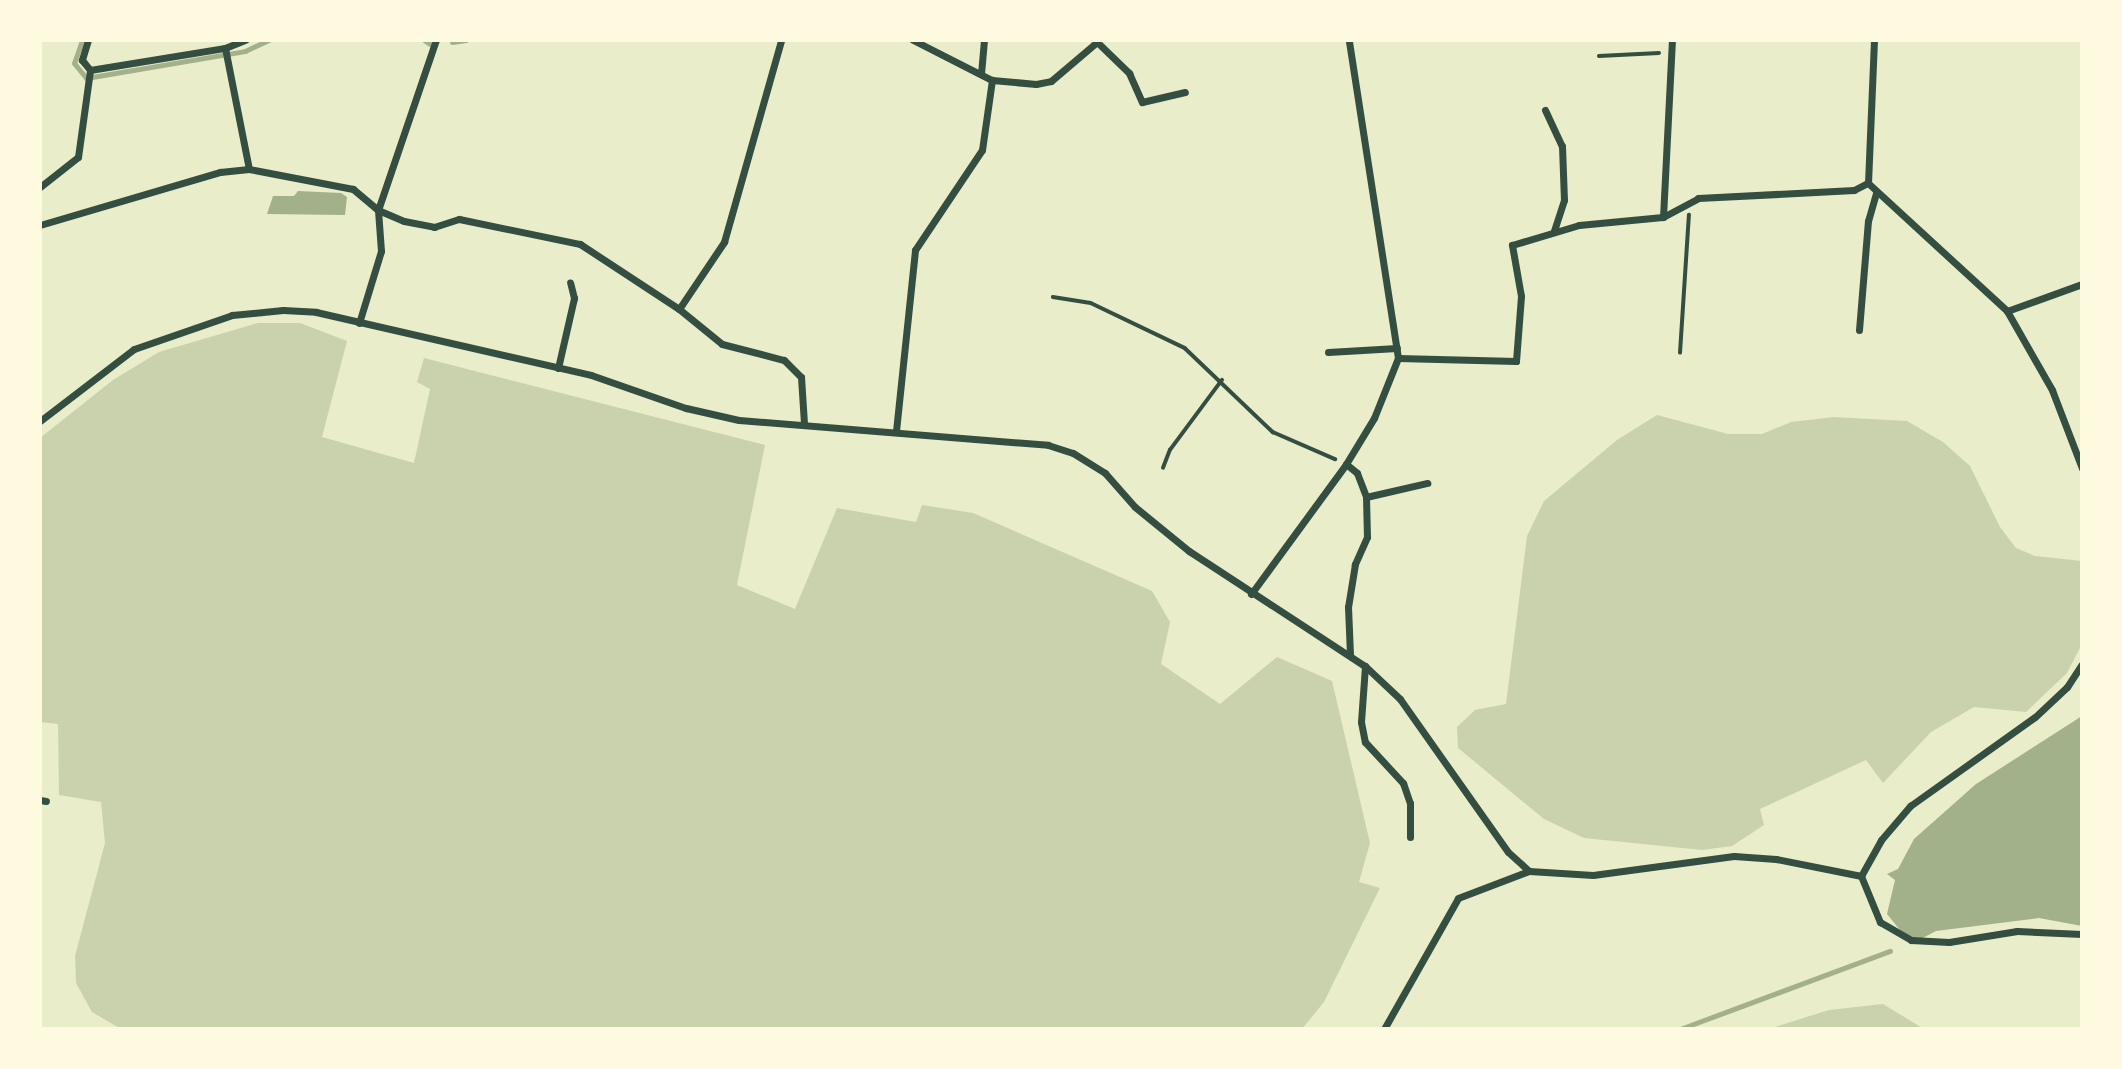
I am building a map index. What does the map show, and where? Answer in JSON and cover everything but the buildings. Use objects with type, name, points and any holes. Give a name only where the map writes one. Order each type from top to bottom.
[{"type":"street","points":[[40,187],[78,157],[88,76],[82,60],[88,40]]},
{"type":"street","points":[[88,76],[225,49],[245,40]]},
{"type":"street","points":[[359,323],[381,251],[378,210],[436,40]]},
{"type":"street","points":[[679,309],[724,242],[781,40]]},
{"type":"street","points":[[913,40],[992,80],[1036,85],[1051,81],[1097,42],[1129,73],[1142,102],[1185,92]]},
{"type":"street","points":[[981,75],[984,40]]},
{"type":"street","points":[[1251,594],[1346,464],[1374,418],[1398,358],[1349,40]]},
{"type":"street","points":[[1663,217],[1672,40]]},
{"type":"street","points":[[1874,40],[1868,183],[2007,312],[2052,390],[2082,468]]},
{"type":"street","points":[[225,49],[249,170]]},
{"type":"street","points":[[896,431],[915,250],[982,150],[992,80]]},
{"type":"street","points":[[1545,110],[1562,146],[1564,200],[1554,230]]},
{"type":"street","points":[[40,225],[220,172],[249,170],[353,189],[378,210],[434,227],[459,219],[580,244],[679,309],[722,344],[783,360],[801,377],[806,403],[804,424]]},
{"type":"street","points":[[1398,358],[1516,361],[1521,296],[1512,245],[1554,230],[1663,217],[1688,206],[1698,198],[1854,190],[1868,183]]},
{"type":"street","points":[[1859,330],[1868,221],[1876,193]]},
{"type":"street","points":[[558,368],[574,298],[570,282]]},
{"type":"street","points":[[2007,312],[2082,284]]},
{"type":"street","points":[[40,421],[134,349],[232,316],[283,310],[359,323],[591,375],[686,408],[739,420],[1021,441],[1073,453],[1105,473],[1135,507],[1189,551],[1365,666],[1400,699],[1508,852],[1529,871]]},
{"type":"street","points":[[1328,352],[1397,348]]},
{"type":"street","points":[[1346,464],[1357,473],[1366,498],[1367,537],[1355,564],[1348,607],[1350,654]]},
{"type":"street","points":[[1366,498],[1399,486],[1427,484]]},
{"type":"street","points":[[1861,876],[1881,839],[1910,806],[2035,717],[2067,687],[2082,664]]},
{"type":"street","points":[[1365,666],[1361,722],[1366,742],[1403,783],[1410,803],[1410,837]]},
{"type":"street","points":[[1384,1029],[1458,898],[1529,871],[1593,875],[1734,856],[1776,859],[1861,876]]},
{"type":"street","points":[[1861,876],[1880,922],[1911,940],[1949,942],[2017,931],[2082,934]]},
{"type":"path","points":[[1600,56],[1671,53]]},
{"type":"path","points":[[1680,353],[1688,206]]},
{"type":"path","points":[[1053,298],[1091,303],[1127,317],[1185,348],[1223,380],[1273,432],[1346,464]]},
{"type":"path","points":[[1163,468],[1170,450],[1223,380]]},
{"type":"shaded area","points":[[298,191],[341,193],[347,197],[345,215],[267,214],[273,196],[294,196]]},
{"type":"shaded area","points":[[258,323],[300,323],[347,341],[322,437],[414,463],[430,389],[417,382],[424,358],[765,445],[737,585],[795,609],[837,508],[916,522],[922,505],[973,513],[1152,591],[1170,622],[1161,664],[1220,704],[1277,657],[1332,681],[1370,843],[1359,882],[1380,888],[1324,1002],[1302,1029],[121,1029],[92,1012],[76,983],[75,956],[105,843],[101,802],[59,795],[58,724],[40,722],[40,438],[113,380],[159,352]]},
{"type":"shaded area","points":[[1657,415],[1728,434],[1762,434],[1791,422],[1834,417],[1907,421],[1943,442],[1970,466],[2000,527],[2016,548],[2035,556],[2082,561],[2082,644],[2067,673],[2026,712],[1974,707],[1931,732],[1883,783],[1866,760],[1760,809],[1764,825],[1732,846],[1702,850],[1584,838],[1544,819],[1458,748],[1457,727],[1475,710],[1506,704],[1527,536],[1544,501],[1617,440]]},
{"type":"shaded area","points":[[2082,716],[2082,926],[2039,918],[1936,931],[1917,941],[1904,935],[1887,914],[1895,880],[1887,874],[1898,869],[1914,839],[1976,784]]},
{"type":"shaded area","points":[[1883,1004],[1924,1029],[1768,1029],[1829,1010]]},
{"type":"waterway","points":[[82,40],[74,63],[86,78],[245,51],[269,40]]},
{"type":"waterway","points":[[424,40],[430,44]]},
{"type":"waterway","points":[[452,42],[466,40]]},
{"type":"waterway","points":[[1680,1029],[1890,951]]}]
